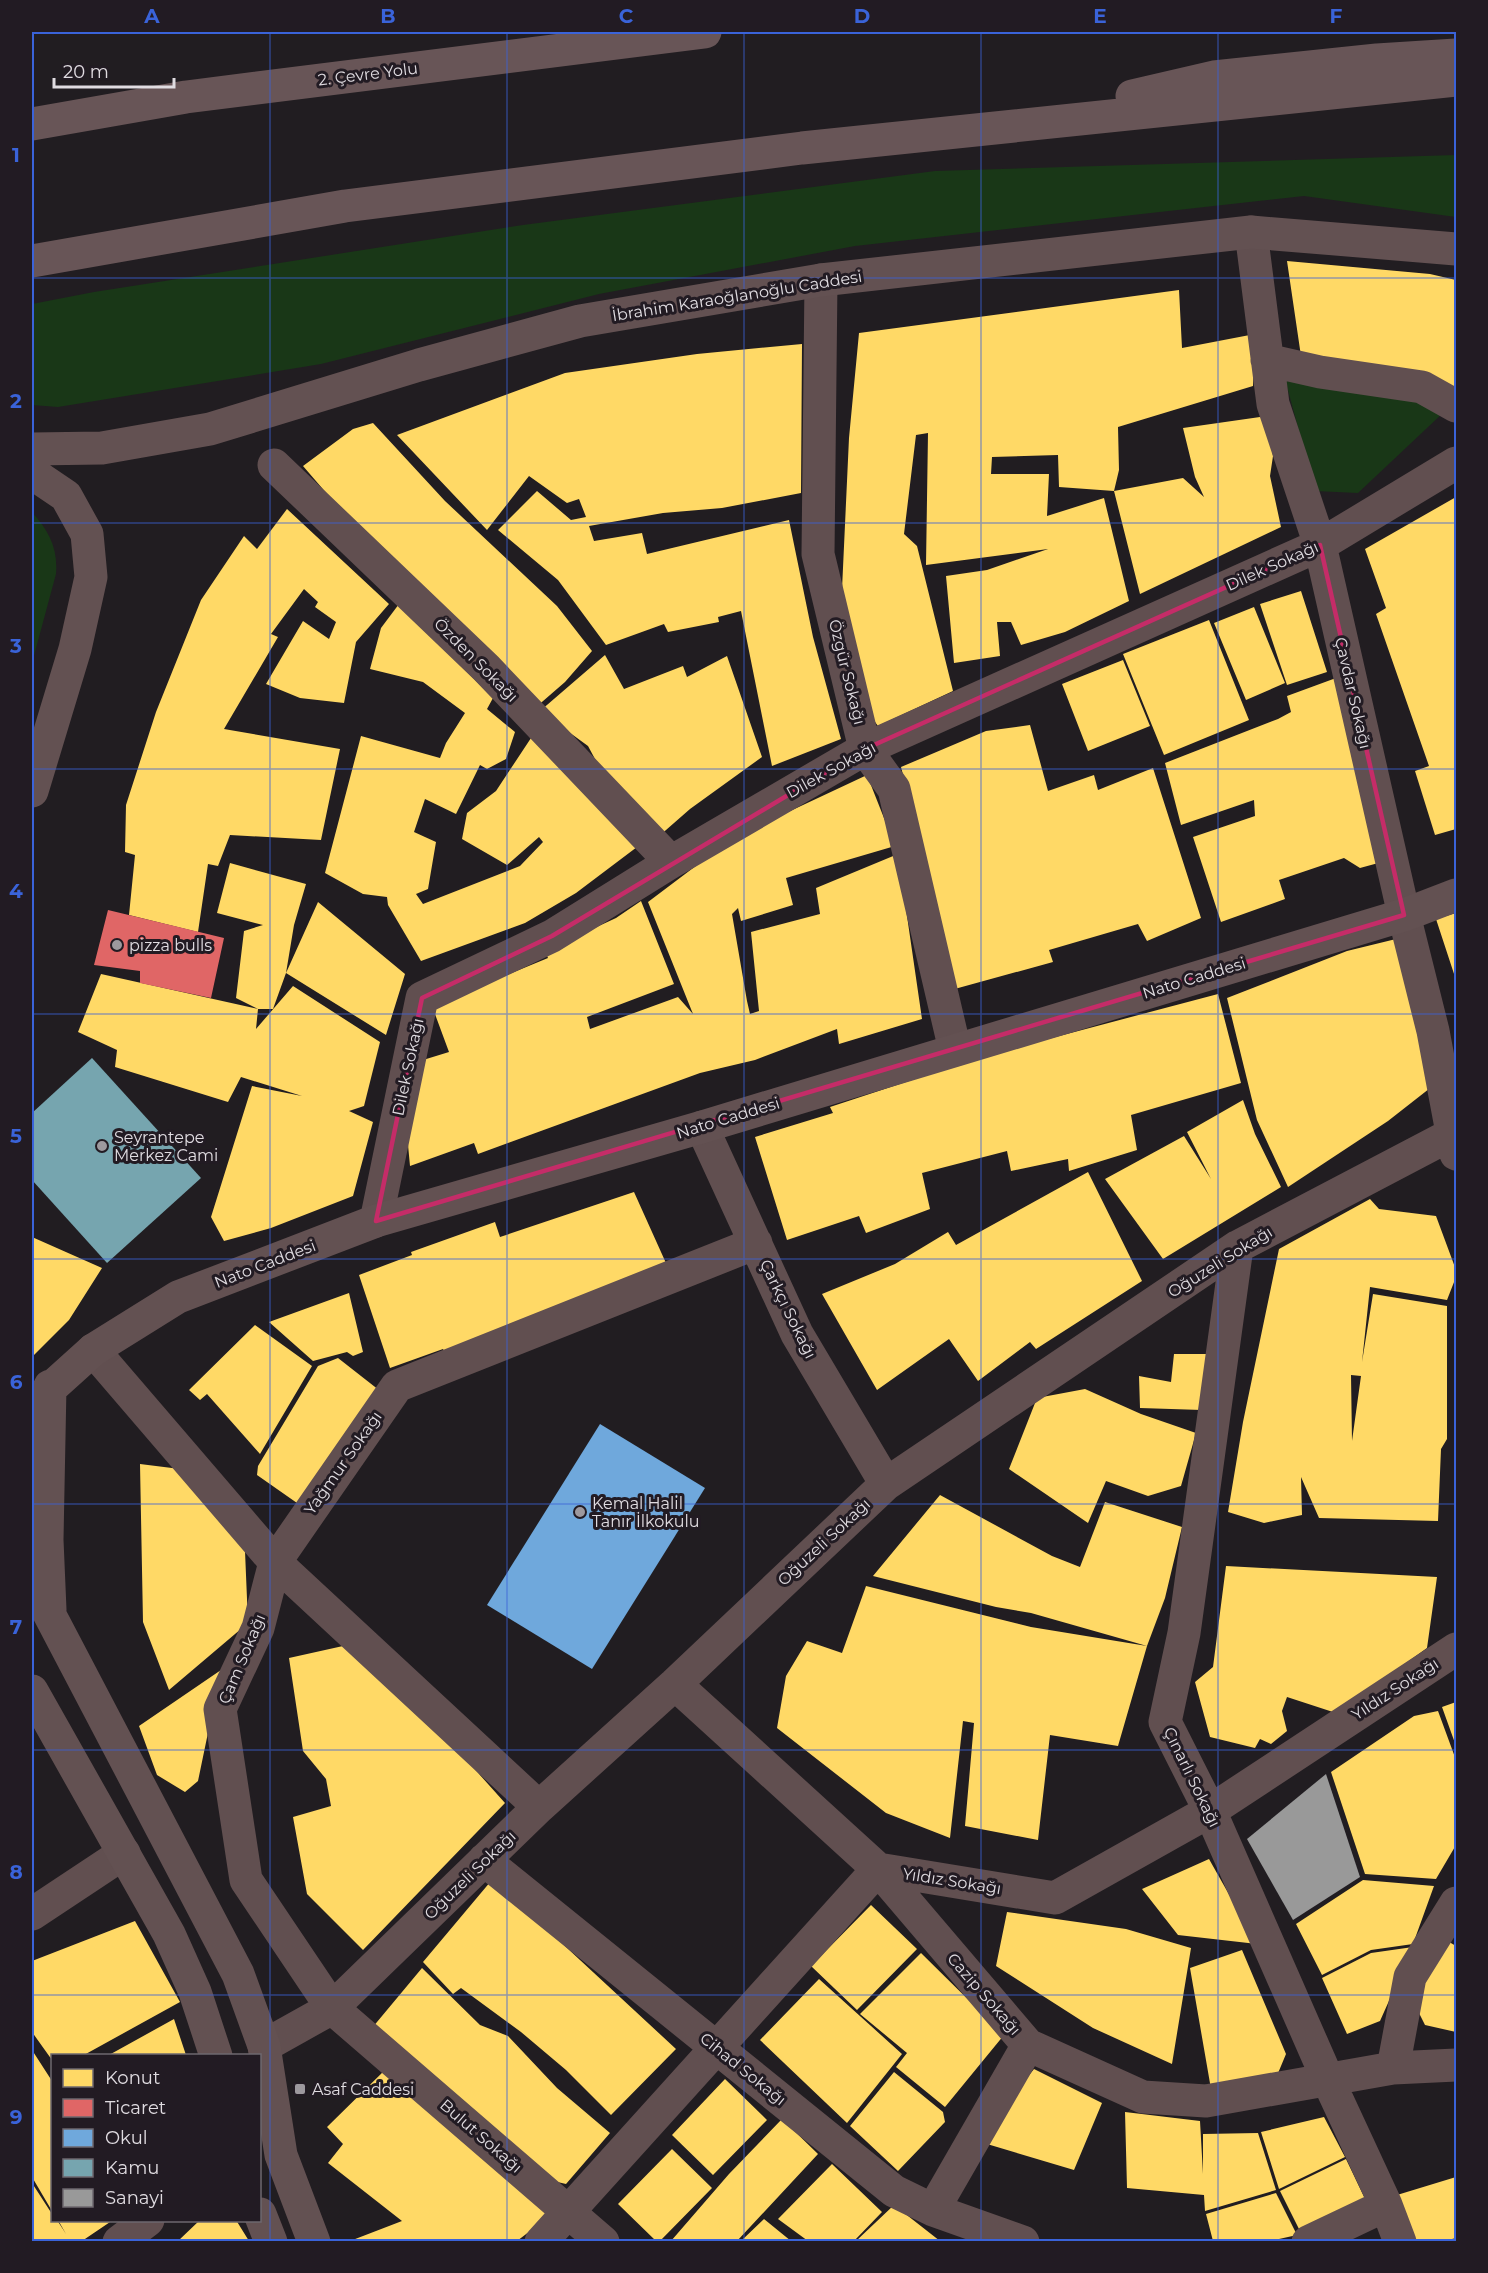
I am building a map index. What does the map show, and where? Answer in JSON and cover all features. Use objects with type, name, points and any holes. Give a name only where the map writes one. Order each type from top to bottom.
[{"type":"highway","name":"2. Çevre Yolu","points":[[32,124],[186,97],[705,32]]},
{"type":"highway","points":[[999,128],[1214,77],[1377,60],[1456,55]]},
{"type":"highway","points":[[32,261],[345,206],[802,148],[1456,80]]},
{"type":"street","name":"İbrahim Karaoğlanoğlu Caddesi","points":[[32,449],[102,448],[210,429],[420,365],[580,321],[821,280],[1251,232],[1456,249]]},
{"type":"street","name":"Çavdar Sokağı","points":[[1251,232],[1273,404],[1320,545],[1404,915],[1433,1031],[1455,1141]]},
{"type":"street","name":"Özgür Sokağı","points":[[821,280],[818,554],[865,749],[894,789],[921,915],[955,1050]]},
{"type":"street","points":[[1267,360],[1320,372],[1422,387],[1456,406]]},
{"type":"street","name":"Dilek Sokağı","points":[[376,1221],[422,998],[552,936],[671,862],[865,749],[1320,545],[1456,463]]},
{"type":"street","name":"Özden Sokağı","points":[[274,465],[486,668],[671,862]]},
{"type":"street","points":[[32,473],[66,496],[87,534],[91,577],[75,650],[32,791]]},
{"type":"street","name":"Nato Caddesi","points":[[41,1395],[93,1350],[178,1297],[376,1221],[702,1127],[1404,915],[1456,895]]},
{"type":"street","name":"Çarkçı Sokağı","points":[[702,1127],[797,1334],[886,1484]]},
{"type":"street","name":"Oğuzeli Sokağı","points":[[264,2046],[332,2008],[484,1860],[675,1684],[886,1484],[1237,1247],[1455,1141]]},
{"type":"street","name":"Yağmur Sokağı","points":[[275,1562],[397,1386],[756,1243]]},
{"type":"street","name":"Çınarlı Sokağı","points":[[1237,1247],[1184,1634],[1165,1722],[1210,1811],[1328,2080],[1386,2205]]},
{"type":"street","points":[[93,1350],[275,1562],[539,1808]]},
{"type":"street","points":[[41,1395],[50,1615]]},
{"type":"street","name":"Çam Sokağı","points":[[275,1562],[258,1629],[220,1708],[246,1880],[332,2008]]},
{"type":"street","points":[[32,1581],[238,1974],[264,2046],[281,2155],[314,2241]]},
{"type":"street","name":"Yıldız Sokağı","points":[[878,1869],[1055,1898],[1210,1811],[1456,1649]]},
{"type":"street","name":"Cazip Sokağı","points":[[675,1684],[878,1869],[1028,2045],[1143,2097],[1206,2101],[1393,2068],[1456,2065]]},
{"type":"street","points":[[32,1691],[169,1934],[195,1992],[216,2054]]},
{"type":"street","points":[[32,1914],[124,1853]]},
{"type":"street","name":"Cihad Sokağı","points":[[484,1860],[894,2191],[933,2210],[1023,2241]]},
{"type":"street","points":[[541,2241],[878,1869]]},
{"type":"street","points":[[1393,2068],[1410,1977],[1456,1903]]},
{"type":"street","name":"Bulut Sokağı","points":[[332,2008],[603,2241]]},
{"type":"street","points":[[933,2210],[1028,2045]]},
{"type":"street","points":[[1308,2241],[1386,2205],[1400,2241]]},
{"type":"street","points":[[261,2216],[271,2241]]},
{"type":"street","points":[[119,2241],[145,2222]]},
{"type":"highlighted area","points":[[1320,545],[1404,915],[376,1221],[422,998],[552,936],[865,749]]},
{"type":"green space","points":[[1456,155],[1456,217],[1304,196],[855,246],[599,294],[321,364],[58,407],[32,405],[32,304],[94,292],[523,225],[935,171]]},
{"type":"green space","points":[[1285,379],[1419,396],[1444,412],[1358,493],[1315,491]]},
{"type":"green space","points":[[32,512],[51,540],[54,548],[56,574],[32,663]]},
{"type":"building: Konut","points":[[1287,261],[1430,274],[1456,280],[1456,394],[1302,363]]},
{"type":"building: Konut","points":[[1179,290],[1182,348],[1255,334],[1253,386],[1118,427],[1119,470],[1114,491],[1059,487],[1058,455],[992,457],[991,474],[1049,474],[1047,516],[1104,498],[1129,601],[1065,632],[1021,645],[1011,622],[997,622],[1000,656],[954,663],[946,576],[987,570],[1048,549],[926,565],[928,433],[916,435],[904,534],[917,546],[953,691],[878,726],[861,703],[841,611],[849,438],[859,333]]},
{"type":"building: Konut","points":[[802,344],[801,493],[722,508],[663,513],[589,526],[594,541],[642,533],[647,554],[789,520],[813,637],[841,739],[772,766],[741,611],[718,617],[719,622],[668,632],[664,624],[606,645],[558,580],[498,530],[537,491],[571,520],[586,517],[579,499],[567,503],[529,476],[487,530],[397,435],[565,373],[697,354]]},
{"type":"building: Konut","points":[[1267,416],[1273,456],[1270,476],[1281,527],[1140,594],[1114,491],[1183,478],[1204,497],[1195,477],[1183,428]]},
{"type":"building: Konut","points":[[373,423],[445,501],[557,606],[592,651],[565,682],[535,708],[359,531],[303,466],[353,429]]},
{"type":"building: Konut","points":[[1456,497],[1456,829],[1435,835],[1415,771],[1429,766],[1376,614],[1386,608],[1365,549]]},
{"type":"building: Konut","points":[[287,509],[389,604],[356,642],[344,703],[300,698],[266,684],[303,621],[329,639],[336,622],[315,607],[318,602],[304,589],[271,634],[278,637],[224,729],[340,749],[321,840],[230,835],[218,866],[208,864],[198,932],[129,915],[135,855],[125,852],[126,805],[156,712],[201,600],[244,536],[257,549]]},
{"type":"building: Konut","points":[[1301,591],[1327,672],[1287,685],[1260,604]]},
{"type":"building: Konut","points":[[399,604],[493,698],[487,709],[515,732],[506,759],[487,769],[480,765],[456,814],[425,799],[414,832],[436,842],[428,889],[416,894],[423,904],[520,866],[543,842],[539,837],[507,865],[462,839],[467,813],[496,791],[533,735],[637,847],[576,893],[525,923],[421,961],[388,905],[387,897],[363,894],[325,873],[361,736],[440,758],[446,743],[465,713],[423,682],[370,669],[381,628]]},
{"type":"building: Konut","points":[[1254,607],[1285,683],[1246,700],[1214,623]]},
{"type":"building: Konut","points":[[1209,620],[1249,720],[1164,755],[1123,654]]},
{"type":"building: Konut","points":[[605,655],[624,689],[683,666],[687,677],[727,656],[762,757],[690,809],[658,837],[616,798],[588,746],[540,711]]},
{"type":"building: Konut","points":[[1123,660],[1150,726],[1088,751],[1062,684]]},
{"type":"building: Konut","points":[[1336,678],[1382,862],[1360,868],[1344,858],[1279,880],[1285,899],[1221,922],[1193,837],[1255,816],[1254,800],[1181,825],[1165,763],[1278,719],[1291,712],[1287,696]]},
{"type":"building: Konut","points":[[1030,725],[1048,791],[1094,775],[1098,790],[1153,768],[1201,918],[1147,941],[1138,924],[1049,950],[1053,962],[951,990],[945,938],[901,767],[986,731]]},
{"type":"building: Konut","points":[[867,775],[895,846],[786,878],[793,905],[741,921],[738,908],[732,914],[747,1001],[750,1014],[759,1011],[751,932],[820,914],[816,888],[898,854],[922,1019],[839,1044],[837,1029],[755,1060],[700,1073],[478,1154],[474,1143],[410,1166],[407,1134],[423,1060],[449,1052],[432,1006],[548,958],[545,951],[616,918],[641,901],[674,984],[587,1017],[590,1029],[678,997],[693,1014],[648,902],[713,853],[771,820]]},
{"type":"building: Konut","points":[[230,863],[306,884],[294,925],[286,973],[273,1009],[258,1009],[236,998],[244,931],[263,925],[217,913]]},
{"type":"building: Konut","points":[[318,902],[405,974],[386,1035],[286,973]]},
{"type":"building: Konut","points":[[1456,913],[1456,980],[1436,919]]},
{"type":"building: Konut","points":[[1396,939],[1434,1085],[1388,1121],[1288,1187],[1257,1120],[1227,998],[1347,951]]},
{"type":"building: Konut","points":[[101,974],[258,1009],[256,1029],[293,986],[380,1042],[364,1106],[349,1111],[373,1122],[353,1196],[271,1228],[224,1241],[211,1217],[252,1086],[302,1096],[241,1077],[228,1102],[115,1067],[117,1050],[78,1032]]},
{"type":"building: Konut","points":[[1218,994],[1241,1083],[1131,1115],[1137,1150],[1069,1171],[1068,1159],[1011,1171],[1007,1151],[922,1173],[930,1209],[866,1233],[859,1216],[787,1240],[755,1137],[833,1113],[830,1107],[991,1054]]},
{"type":"building: Konut","points":[[1243,1100],[1255,1134],[1281,1187],[1163,1259],[1105,1179],[1184,1136],[1211,1179],[1187,1132]]},
{"type":"building: Konut","points":[[1088,1172],[1142,1281],[1036,1349],[1030,1342],[978,1381],[949,1339],[877,1390],[822,1294],[895,1264],[948,1232],[956,1245]]},
{"type":"building: Konut","points":[[634,1192],[670,1272],[449,1359],[443,1349],[390,1368],[359,1275],[412,1255],[411,1252],[495,1222],[500,1237]]},
{"type":"building: Konut","points":[[1370,1199],[1379,1209],[1436,1216],[1456,1270],[1456,1277],[1447,1300],[1370,1287],[1362,1362],[1373,1294],[1447,1306],[1447,1439],[1441,1449],[1438,1521],[1319,1518],[1301,1477],[1302,1515],[1264,1523],[1228,1512],[1243,1422],[1279,1249]],"holes":[[[1351,1375],[1361,1376],[1352,1441]]]},
{"type":"building: Konut","points":[[32,1237],[102,1268],[69,1320],[32,1357]]},
{"type":"building: Konut","points":[[349,1293],[363,1352],[353,1356],[347,1352],[313,1361],[269,1322]]},
{"type":"building: Konut","points":[[255,1325],[312,1366],[260,1454],[207,1394],[200,1400],[189,1390]]},
{"type":"building: Konut","points":[[1174,1354],[1210,1354],[1202,1410],[1140,1408],[1139,1376],[1171,1382]]},
{"type":"building: Konut","points":[[338,1358],[384,1394],[307,1510],[257,1475],[258,1466],[318,1366]]},
{"type":"building: Konut","points":[[1085,1389],[1141,1414],[1196,1433],[1181,1486],[1148,1496],[1106,1481],[1088,1523],[1009,1469],[1037,1398]]},
{"type":"building: Konut","points":[[140,1464],[196,1471],[244,1527],[248,1623],[169,1690],[143,1622]]},
{"type":"building: Konut","points":[[940,1495],[1052,1556],[1080,1567],[1105,1502],[1182,1527],[1165,1598],[1147,1646],[1031,1613],[996,1607],[873,1576]]},
{"type":"building: Konut","points":[[1226,1566],[1437,1577],[1427,1648],[1336,1713],[1287,1697],[1282,1711],[1287,1731],[1271,1744],[1260,1739],[1255,1748],[1210,1737],[1195,1682],[1213,1667]]},
{"type":"building: Konut","points":[[866,1586],[1031,1627],[1147,1646],[1118,1746],[1050,1735],[1038,1840],[965,1826],[974,1723],[963,1721],[950,1838],[886,1813],[777,1728],[786,1676],[807,1641],[842,1653]]},
{"type":"building: Konut","points":[[361,1642],[505,1803],[363,1950],[307,1894],[293,1817],[331,1806],[326,1779],[303,1751],[289,1658]]},
{"type":"building: Konut","points":[[221,1670],[198,1781],[185,1792],[157,1775],[139,1726]]},
{"type":"building: Konut","points":[[1456,1702],[1456,1746],[1442,1707]]},
{"type":"building: Konut","points":[[1438,1711],[1456,1760],[1456,1845],[1436,1879],[1365,1874],[1331,1772],[1414,1716]]},
{"type":"building: Konut","points":[[1209,1859],[1257,1944],[1178,1935],[1142,1889]]},
{"type":"building: Konut","points":[[1363,1880],[1434,1886],[1413,1944],[1371,1950],[1322,1975],[1296,1924]]},
{"type":"building: Konut","points":[[491,1881],[539,1922],[676,2049],[611,2115],[566,2070],[521,2032],[461,1988],[453,1994],[423,1962]]},
{"type":"building: Konut","points":[[871,1905],[917,1949],[857,2010],[811,1966]]},
{"type":"building: Konut","points":[[1007,1912],[1126,1929],[1191,1948],[1172,2064],[1093,2028],[996,1966]]},
{"type":"building: Konut","points":[[135,1921],[180,2002],[86,2054],[51,2054],[51,2059],[32,2032],[32,1961]]},
{"type":"building: Konut","points":[[1444,1939],[1456,1946],[1456,2032],[1425,2025],[1412,1999]]},
{"type":"building: Konut","points":[[1413,1947],[1380,2021],[1347,2034],[1322,1978],[1371,1953]]},
{"type":"building: Konut","points":[[1242,1950],[1286,2054],[1276,2078],[1211,2089],[1190,1968]]},
{"type":"building: Konut","points":[[921,1953],[1004,2035],[945,2107],[896,2067],[907,2053],[860,2014]]},
{"type":"building: Konut","points":[[422,1968],[480,2025],[508,2036],[557,2088],[610,2133],[566,2184],[549,2180],[372,2028]]},
{"type":"building: Konut","points":[[819,1979],[902,2054],[847,2123],[760,2040]]},
{"type":"building: Konut","points":[[174,2019],[186,2054],[111,2054]]},
{"type":"building: Konut","points":[[32,2050],[51,2079],[51,2209],[32,2177]]},
{"type":"building: Konut","points":[[386,2069],[551,2215],[517,2241],[350,2241],[402,2221],[328,2163],[343,2144],[327,2127]]},
{"type":"building: Konut","points":[[1034,2069],[1102,2103],[1074,2170],[977,2141]]},
{"type":"building: Konut","points":[[894,2072],[943,2112],[945,2122],[898,2171],[850,2126]]},
{"type":"building: Konut","points":[[725,2079],[767,2120],[713,2175],[672,2135]]},
{"type":"building: Konut","points":[[1125,2112],[1200,2121],[1203,2174],[1203,2134],[1258,2133],[1276,2190],[1205,2211],[1204,2195],[1127,2188]]},
{"type":"building: Konut","points":[[1324,2117],[1345,2157],[1279,2189],[1261,2132]]},
{"type":"building: Konut","points":[[782,2119],[818,2154],[737,2241],[671,2241],[729,2174]]},
{"type":"building: Konut","points":[[672,2149],[712,2188],[660,2241],[656,2241],[618,2204]]},
{"type":"building: Konut","points":[[1346,2159],[1366,2201],[1301,2233],[1280,2191]]},
{"type":"building: Konut","points":[[832,2164],[882,2212],[854,2241],[808,2241],[778,2219]]},
{"type":"building: Konut","points":[[1456,2177],[1456,2238],[1444,2241],[1410,2241],[1397,2195]]},
{"type":"building: Konut","points":[[32,2183],[51,2212],[51,2222],[58,2222],[66,2234],[59,2222],[110,2222],[82,2241],[32,2241]]},
{"type":"building: Konut","points":[[1276,2193],[1297,2235],[1270,2241],[1213,2241],[1206,2214]]},
{"type":"building: Konut","points":[[894,2205],[940,2241],[856,2241]]},
{"type":"building: Konut","points":[[764,2219],[791,2241],[741,2241]]},
{"type":"building: Konut","points":[[198,2222],[237,2222],[249,2241],[178,2241]]},
{"type":"building: Ticaret","points":[[108,910],[224,938],[211,998],[140,983],[140,971],[94,965]]},
{"type":"building: Okul","points":[[600,1424],[705,1488],[592,1669],[487,1605]]},
{"type":"building: Kamu","name":"Seyrantepe Merkez Cami","points":[[92,1058],[201,1178],[107,1263],[32,1180],[32,1113]]},
{"type":"building: Sanayi","points":[[1326,1774],[1360,1877],[1293,1920],[1247,1839]]},
{"type":"place","name":"pizza bulls","points":[[117,945]]},
{"type":"place","name":"Seyrantepe Merkez Cami","points":[[102,1146]]},
{"type":"place","name":"Kemal Halil Tanır İlkokulu","points":[[580,1512]]},
{"type":"place","name":"Asaf Caddesi","points":[[300,2089]]}]
